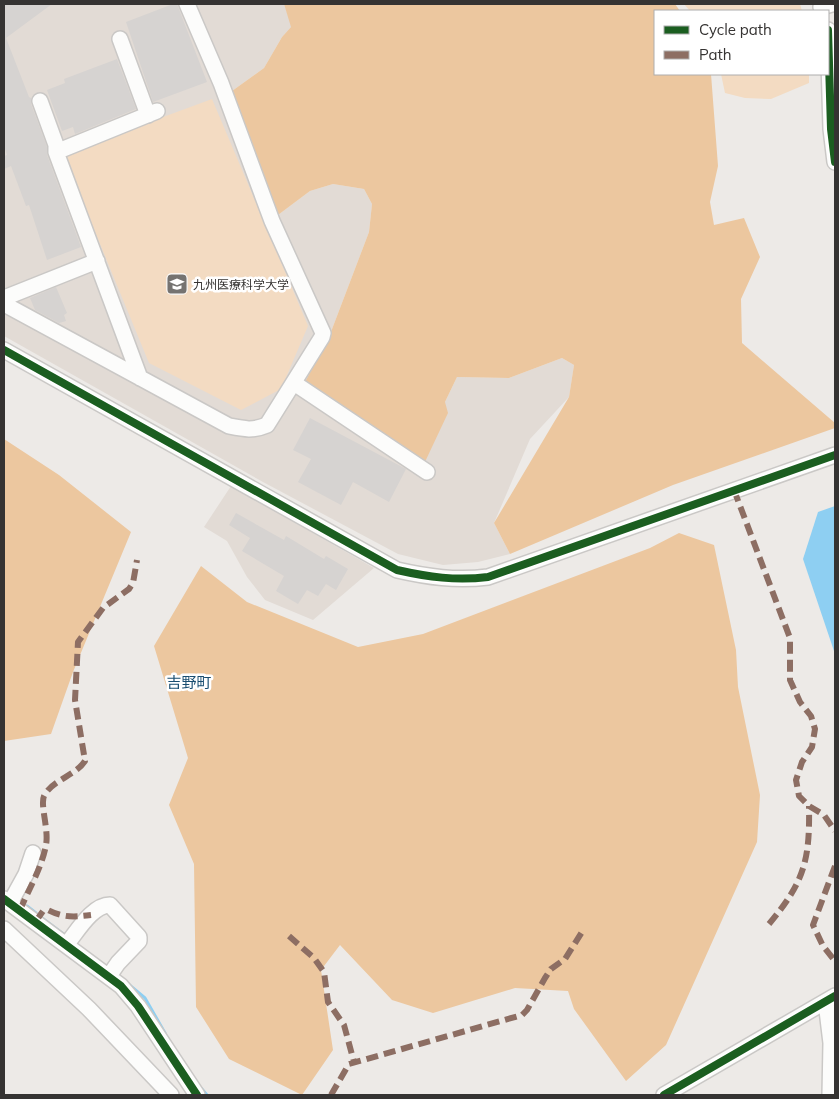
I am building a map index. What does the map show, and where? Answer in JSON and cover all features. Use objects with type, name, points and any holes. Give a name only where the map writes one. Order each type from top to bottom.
[{"type":"street","points":[[4,304],[229,426],[245,430],[267,425],[294,383],[323,333],[272,221],[221,83],[187,4]]},
{"type":"street","points":[[56,152],[152,113],[120,39]]},
{"type":"street","points":[[829,63],[831,129],[835,162]]},
{"type":"street","points":[[40,101],[56,145],[56,152],[140,378]]},
{"type":"street","points":[[4,298],[97,261]]},
{"type":"street","points":[[4,350],[397,570],[442,579],[462,580],[488,577],[835,455]]},
{"type":"street","points":[[294,383],[428,472]]},
{"type":"street","points":[[33,853],[26,874],[7,901],[121,986],[138,1006],[197,1095]]},
{"type":"street","points":[[66,945],[91,915],[106,905],[110,905],[139,937],[139,942],[118,963],[109,976]]},
{"type":"street","points":[[4,930],[89,1009],[171,1095]]},
{"type":"street","points":[[664,1095],[831,999]]},
{"type":"street","points":[[830,1095],[831,999]]},
{"type":"shaded area","name":"九州医療科学大学","points":[[4,4],[284,4],[292,26],[282,37],[264,68],[232,91],[278,215],[310,191],[333,184],[364,189],[372,204],[369,232],[329,337],[445,402],[457,377],[509,378],[562,358],[574,365],[569,397],[530,439],[494,523],[510,554],[478,562],[443,565],[398,554],[263,482],[4,336]]},
{"type":"shaded area","points":[[284,4],[675,4],[679,10],[654,10],[654,75],[711,75],[718,166],[710,202],[714,225],[744,218],[760,257],[741,299],[742,343],[835,423],[835,428],[673,485],[510,554],[494,523],[569,397],[574,365],[562,358],[509,378],[457,377],[445,402],[448,413],[424,464],[305,382],[329,337],[369,232],[372,204],[364,189],[333,184],[310,191],[278,215],[232,91],[264,68],[282,37],[291,27]]},
{"type":"shaded area","points":[[684,4],[800,4],[802,10],[689,10]]},
{"type":"shaded area","points":[[721,75],[809,75],[809,83],[771,99],[745,98],[725,93]]},
{"type":"shaded area","points":[[212,99],[308,326],[281,389],[241,410],[149,363],[63,154]]},
{"type":"shaded area","points":[[4,439],[59,475],[131,532],[73,672],[51,734],[4,741]]},
{"type":"shaded area","points":[[231,486],[374,568],[313,620],[265,600],[247,577],[227,541],[204,527]]},
{"type":"shaded area","points":[[679,533],[714,545],[736,650],[738,687],[760,795],[757,842],[666,1045],[626,1081],[574,1009],[568,991],[515,988],[433,1013],[392,1000],[340,945],[321,970],[333,1050],[302,1095],[229,1059],[196,1007],[194,864],[169,805],[188,758],[154,646],[201,566],[247,602],[358,647],[423,634],[650,548]]},
{"type":"water","points":[[835,506],[835,654],[803,559],[818,512]]},
{"type":"building","points":[[4,4],[52,4],[6,38],[31,98],[31,104],[47,147],[47,155],[81,247],[47,260],[29,205],[26,206],[11,166],[4,169],[4,156],[7,155],[4,146]]},
{"type":"building","points":[[177,4],[207,82],[153,102],[126,22]]},
{"type":"building","points":[[117,59],[136,109],[75,134],[73,127],[62,131],[47,90],[65,83],[64,79]]},
{"type":"building","points":[[56,287],[67,313],[64,315],[66,321],[59,323],[35,310],[30,298]]},
{"type":"building","points":[[310,418],[406,469],[389,502],[353,482],[341,505],[298,482],[311,459],[293,450]]},
{"type":"building","points":[[236,513],[284,540],[286,536],[324,559],[326,556],[348,569],[336,590],[326,584],[318,596],[307,590],[298,604],[276,591],[284,576],[242,551],[250,538],[229,525]]},
{"type":"waterway","points":[[27,906],[36,913]]},
{"type":"waterway","points":[[42,918],[66,936]]},
{"type":"waterway","points":[[127,983],[145,998],[165,1033]]},
{"type":"waterway","points":[[201,1088],[207,1095]]},
{"type":"marked path","points":[[734,490],[790,638],[790,680],[800,702],[811,716],[815,729],[812,747],[802,762],[796,780],[799,796],[809,806],[824,815],[835,831]]},
{"type":"marked path","points":[[20,910],[38,870],[46,845],[44,796],[52,786],[76,771],[85,761],[75,700],[78,642],[103,608],[129,589],[133,583],[137,560]]},
{"type":"marked path","points":[[769,924],[790,896],[802,870],[808,842],[809,806]]},
{"type":"marked path","points":[[835,866],[813,925],[823,946],[835,961]]},
{"type":"marked path","points":[[36,921],[43,911],[48,910],[69,916],[91,915]]},
{"type":"marked path","points":[[331,1095],[349,1064],[522,1015],[527,1010],[551,969],[565,959],[582,932]]},
{"type":"marked path","points":[[289,936],[314,958],[324,972],[328,1002],[344,1025],[354,1062]]},
{"type":"cycle path","points":[[829,63],[831,129],[835,162]]},
{"type":"cycle path","points":[[4,350],[397,570],[431,576],[465,579],[488,577],[835,455]]},
{"type":"cycle path","points":[[4,899],[121,986],[138,1006],[197,1095]]},
{"type":"cycle path","points":[[664,1095],[835,996]]},
{"type":"place","name":"九州医療科学大学","points":[[177,284]]},
{"type":"district","name":"吉野町","points":[[189,682]]}]
